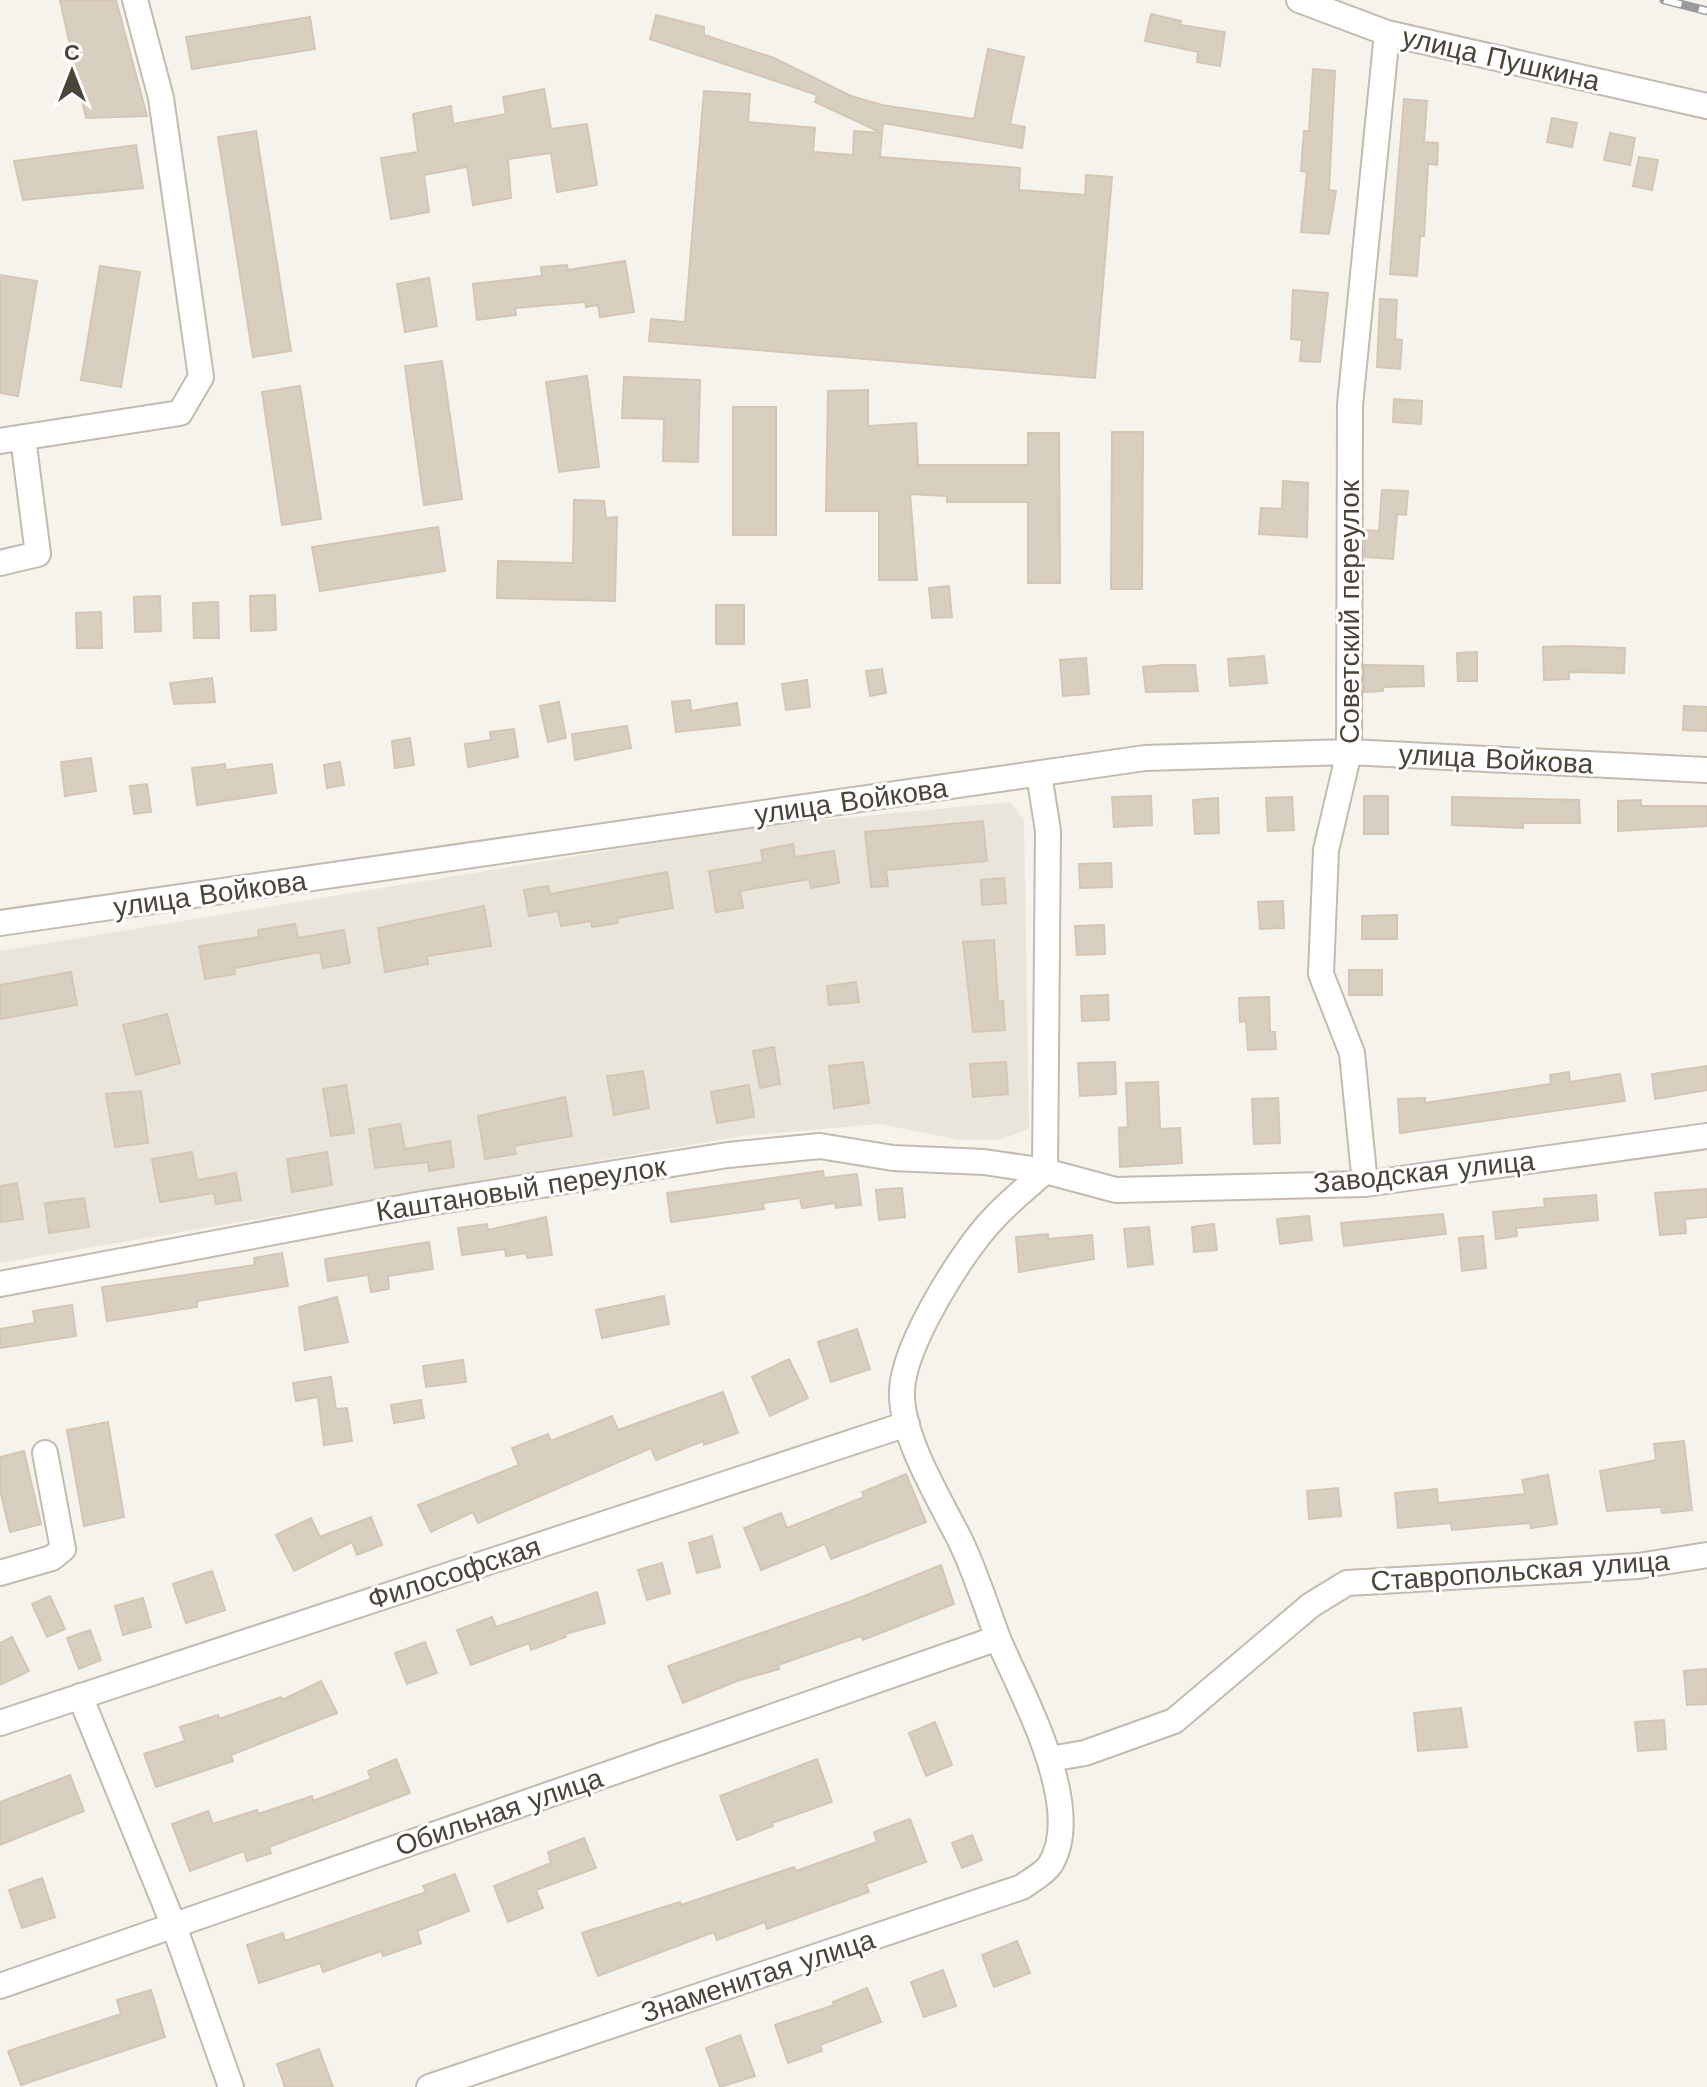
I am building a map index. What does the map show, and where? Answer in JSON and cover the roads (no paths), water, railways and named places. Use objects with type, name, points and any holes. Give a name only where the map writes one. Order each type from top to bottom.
[{"type":"street","points":[[0,563],[38,554],[11,440],[180,413],[201,377],[161,98],[135,0]]},
{"type":"street","name":"улица Пушкина","points":[[1299,0],[1387,33],[1707,106]]},
{"type":"street","name":"Советский переулок","points":[[1365,1184],[1352,1053],[1321,974],[1326,850],[1349,752],[1350,405],[1387,33]]},
{"type":"street","name":"улица Войкова","points":[[0,923],[1145,758],[1349,752],[1707,770]]},
{"type":"street","points":[[1039,774],[1048,831],[1045,1171],[994,1217],[951,1276],[905,1362],[902,1392],[907,1424],[980,1581],[998,1638],[1050,1759]]},
{"type":"street","name":"Заводская улица","points":[[1045,1171],[1116,1190],[1365,1184],[1707,1136]]},
{"type":"street","name":"Каштановый переулок","points":[[0,1284],[422,1204],[728,1155],[820,1146],[893,1158],[984,1162],[1045,1171]]},
{"type":"street","name":"Философская","points":[[0,1723],[907,1424]]},
{"type":"street","points":[[0,1573],[52,1558],[63,1549],[45,1453]]},
{"type":"street","name":"Ставропольская улица","points":[[1050,1759],[1085,1753],[1174,1721],[1311,1605],[1347,1583],[1638,1566],[1707,1555]]},
{"type":"street","name":"Обильная улица","points":[[0,1986],[998,1638]]},
{"type":"street","points":[[80,1696],[174,1926],[231,2087]]},
{"type":"street","name":"Знаменитая улица","points":[[429,2087],[1022,1887],[1050,1865],[1059,1834],[1058,1796],[1050,1759]]},
{"type":"railway","points":[[1664,0],[1707,11]]}]
